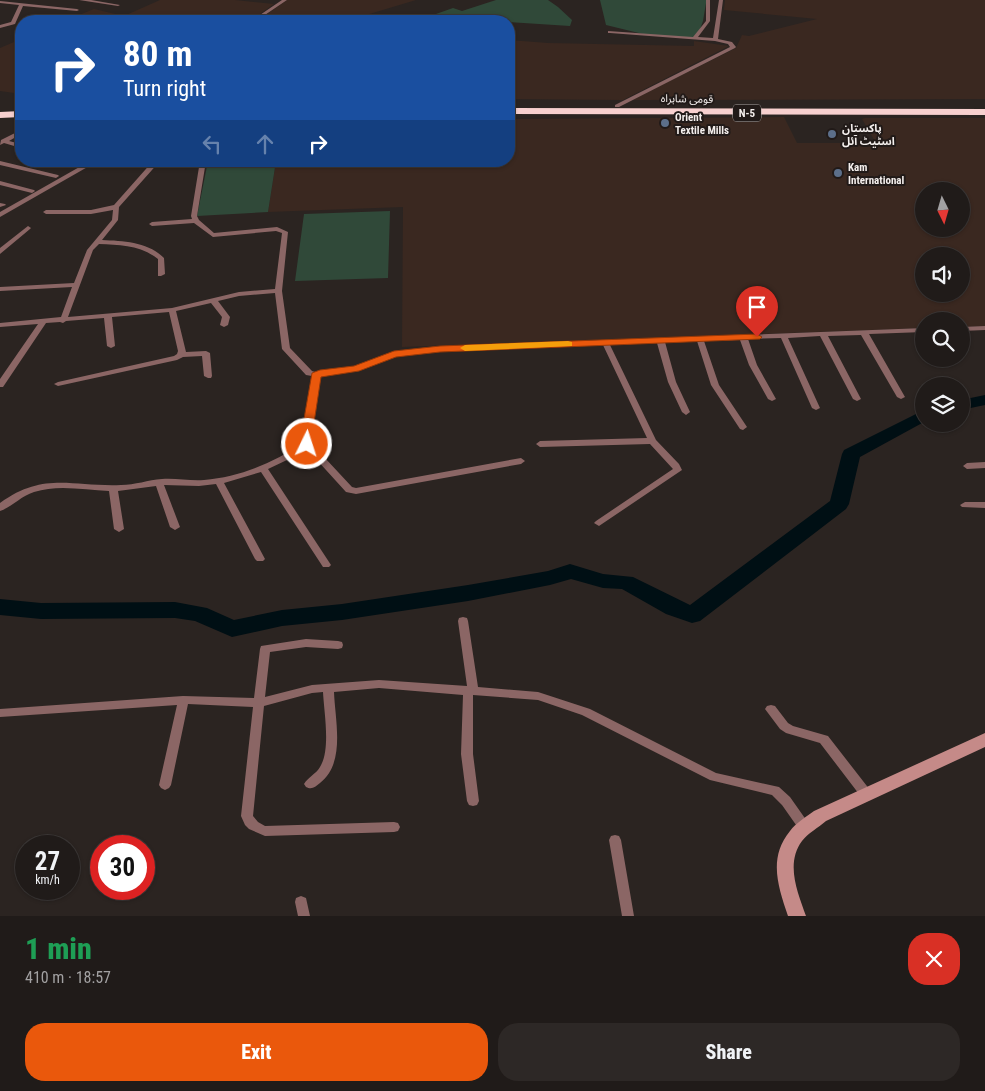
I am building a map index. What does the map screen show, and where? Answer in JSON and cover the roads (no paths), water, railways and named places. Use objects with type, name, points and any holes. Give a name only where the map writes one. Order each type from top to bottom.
[{"type":"highway","points":[[817,108],[855,104],[985,102]]},
{"type":"highway","name":"قومی شاہراہ","points":[[515,106],[985,107]]},
{"type":"highway","points":[[0,110],[15,109]]},
{"type":"highway","name":"قومی شاہراہ","points":[[515,111],[985,112]]},
{"type":"highway","points":[[0,115],[15,114]]},
{"type":"street","points":[[81,0],[118,5]]},
{"type":"street","points":[[106,3],[114,0]]},
{"type":"street","points":[[261,15],[282,0]]},
{"type":"street","points":[[695,38],[708,21],[708,0]]},
{"type":"street","points":[[716,40],[721,0]]},
{"type":"street","points":[[0,2],[77,10]]},
{"type":"street","points":[[16,15],[21,5]]},
{"type":"street","points":[[0,27],[12,23],[15,17]]},
{"type":"street","points":[[610,32],[716,40],[730,43],[733,47],[617,106]]},
{"type":"street","points":[[1,142],[15,135]]},
{"type":"street","points":[[1,142],[15,141]]},
{"type":"street","points":[[1,142],[15,145]]},
{"type":"street","points":[[0,163],[15,166]]},
{"type":"street","points":[[17,167],[56,176]]},
{"type":"street","points":[[0,215],[84,167]]},
{"type":"street","points":[[62,321],[90,250],[115,220],[116,208],[152,167]]},
{"type":"street","points":[[202,167],[194,214],[196,221],[213,235],[277,229],[285,232],[278,291],[286,349],[309,373],[316,376]]},
{"type":"street","points":[[0,183],[32,191]]},
{"type":"street","points":[[46,212],[91,212],[116,208]]},
{"type":"street","points":[[152,224],[196,221]]},
{"type":"street","points":[[0,252],[28,228]]},
{"type":"street","points":[[97,242],[127,244],[151,250],[161,258],[161,274]]},
{"type":"street","points":[[0,290],[77,285]]},
{"type":"street","points":[[0,326],[172,310],[239,294],[278,291]]},
{"type":"street","points":[[213,300],[226,317],[224,325]]},
{"type":"street","points":[[172,310],[182,351],[181,355]]},
{"type":"street","points":[[108,316],[111,346]]},
{"type":"street","points":[[0,385],[43,322]]},
{"type":"street","points":[[970,329],[985,328]]},
{"type":"street","points":[[521,461],[352,491],[348,489],[307,444],[306,436],[316,376],[320,373],[356,369],[394,354],[412,351],[915,330]]},
{"type":"street","points":[[864,333],[901,397]]},
{"type":"street","points":[[823,334],[857,399]]},
{"type":"street","points":[[743,337],[753,365],[772,400]]},
{"type":"street","points":[[784,337],[816,408]]},
{"type":"street","points":[[700,339],[715,385],[743,427]]},
{"type":"street","points":[[660,340],[672,382],[686,412]]},
{"type":"street","points":[[599,523],[678,470],[652,441],[605,342]]},
{"type":"street","points":[[58,384],[177,358],[181,355],[206,353],[208,376]]},
{"type":"street","points":[[540,444],[652,441]]},
{"type":"street","points":[[0,508],[21,493],[42,487],[113,488],[159,483],[219,481],[263,468],[297,452],[307,444]]},
{"type":"street","points":[[967,466],[985,465]]},
{"type":"street","points":[[263,468],[326,565]]},
{"type":"street","points":[[219,481],[260,559]]},
{"type":"street","points":[[159,483],[175,527]]},
{"type":"street","points":[[113,488],[119,529]]},
{"type":"street","points":[[965,505],[985,505]]},
{"type":"street","points":[[464,620],[471,691],[466,754],[473,801]]},
{"type":"street","points":[[338,645],[306,643],[265,649],[248,821],[265,831],[394,828]]},
{"type":"street","points":[[0,713],[183,700],[260,703],[301,691],[328,687],[379,684],[538,696],[586,712],[714,777],[776,791],[786,801],[805,828]]},
{"type":"street","points":[[310,784],[324,772],[329,762],[328,687]]},
{"type":"street","points":[[166,785],[183,700]]},
{"type":"street","points":[[771,709],[784,726],[790,730],[824,739],[866,794]]},
{"type":"street","points":[[797,916],[785,878],[785,854],[797,835],[820,816],[985,740]]},
{"type":"street","points":[[615,840],[628,916]]},
{"type":"street","points":[[300,902],[304,916]]},
{"type":"waterway","points":[[970,403],[985,400]]},
{"type":"waterway","points":[[0,607],[41,611],[175,610],[199,614],[232,629],[282,618],[342,612],[468,593],[550,578],[570,571],[603,581],[626,582],[674,608],[692,615],[839,504],[851,454],[915,420]]},
{"type":"place","name":"Orient Textile Mills","points":[[665,123]]},
{"type":"place","name":"پاکستان اسٹیٹ آئل","points":[[832,134]]},
{"type":"place","name":"Kam International","points":[[838,173]]}]
